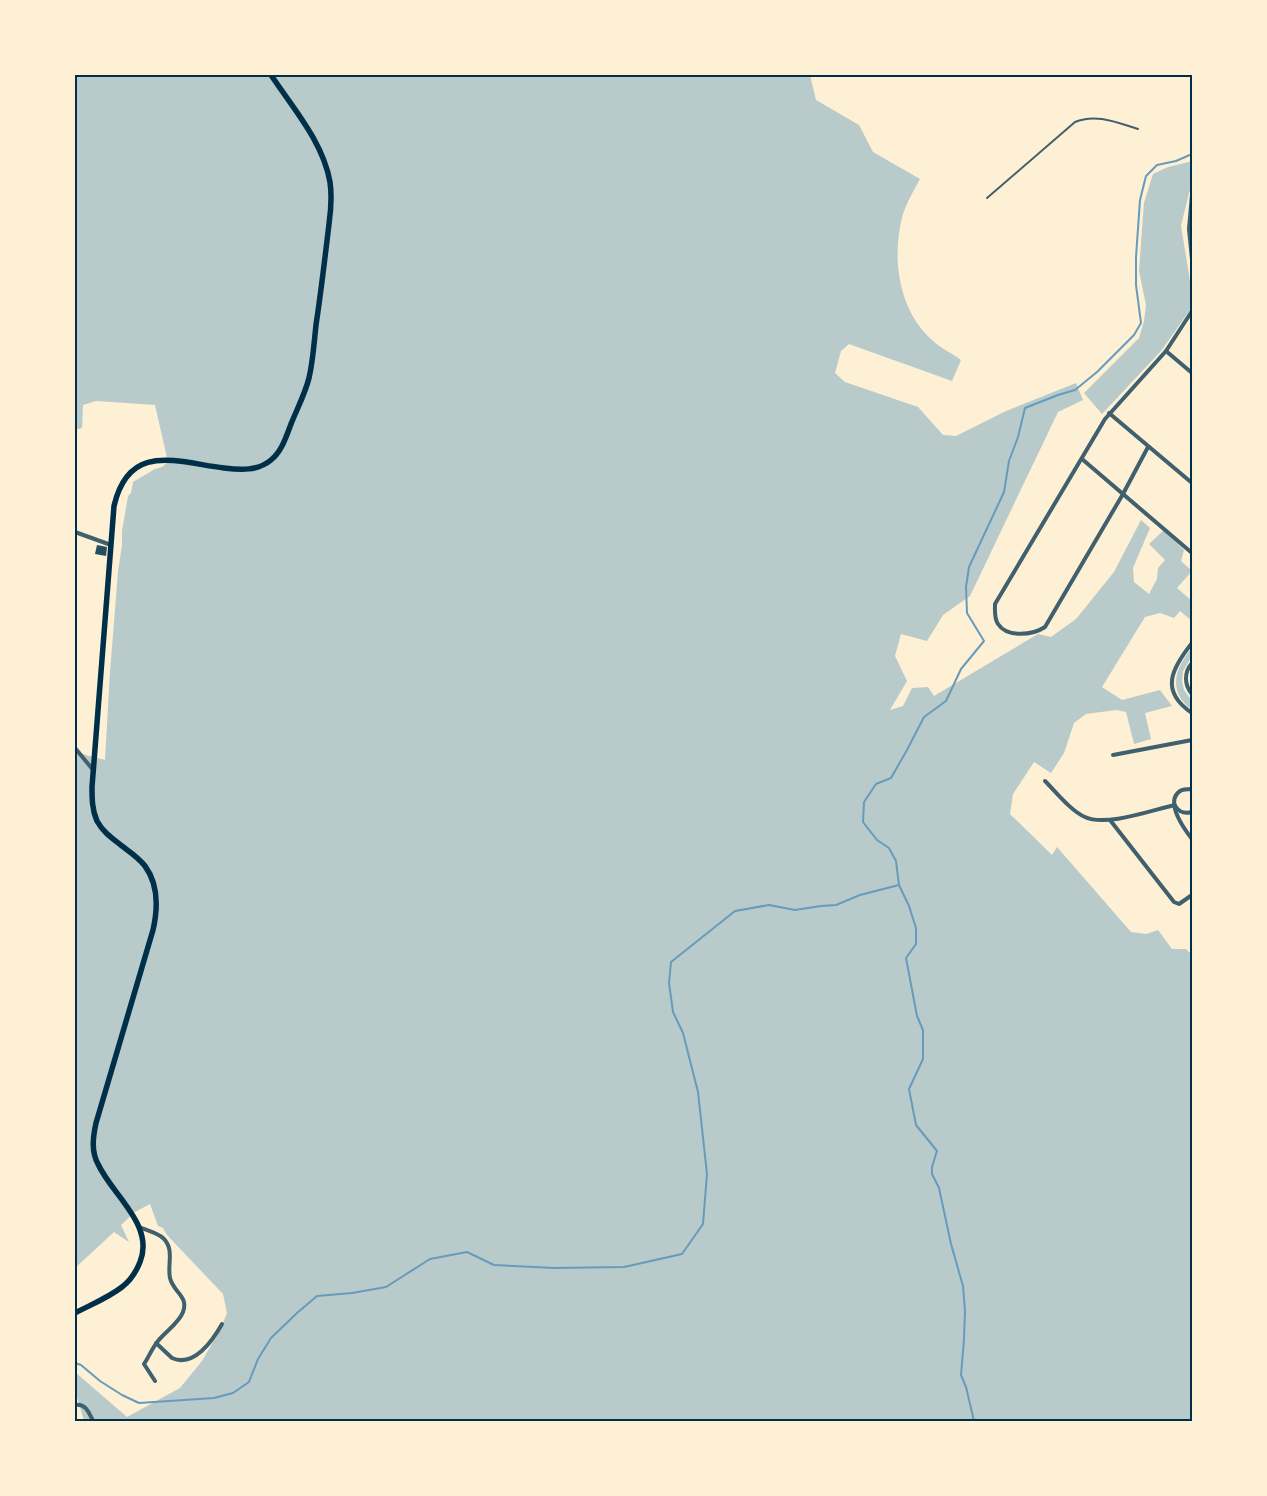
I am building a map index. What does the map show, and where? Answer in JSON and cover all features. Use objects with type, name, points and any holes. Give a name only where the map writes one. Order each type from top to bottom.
[{"type":"main road","points":[[75,1313],[115,1291],[127,1282],[138,1267],[143,1252],[143,1239],[139,1227],[100,1169],[95,1158],[93,1145],[96,1123],[157,909],[152,879],[145,866],[107,834],[96,819],[92,798],[114,506],[117,495],[130,472],[145,463],[161,460],[237,470],[251,469],[263,465],[276,455],[284,443],[309,376],[330,212],[330,183],[322,154],[271,75]]},
{"type":"street","points":[[1192,195],[1189,229],[1192,259]]},
{"type":"street","points":[[1148,447],[1123,494],[1045,627],[1032,633],[1020,634],[1008,632],[999,626],[995,617],[995,604],[1109,413],[1166,351],[1192,311]]},
{"type":"street","points":[[1166,351],[1192,373]]},
{"type":"street","points":[[1109,413],[1192,483]]},
{"type":"street","points":[[1082,459],[1192,553]]},
{"type":"street","points":[[75,532],[111,545]]},
{"type":"street","points":[[1192,643],[1179,660],[1173,672],[1172,685],[1176,696],[1184,708],[1192,713]]},
{"type":"street","points":[[1192,663],[1186,675],[1186,684],[1192,694]]},
{"type":"street","points":[[1113,755],[1192,740]]},
{"type":"street","points":[[75,748],[94,771]]},
{"type":"street","points":[[1045,782],[1077,813],[1094,820],[1110,820],[1175,805]]},
{"type":"street","points":[[1192,789],[1181,790],[1175,799],[1176,814],[1179,822],[1192,839]]},
{"type":"street","points":[[1175,805],[1180,811],[1185,813],[1192,812]]},
{"type":"street","points":[[1110,820],[1174,902],[1180,904],[1192,895]]},
{"type":"street","points":[[139,1227],[163,1237],[169,1249],[170,1281],[184,1301],[183,1313],[180,1318],[156,1343],[144,1364],[155,1381]]},
{"type":"street","points":[[156,1343],[175,1360],[192,1357],[204,1349],[214,1338],[222,1324]]},
{"type":"street","points":[[75,1405],[80,1404],[86,1408],[93,1421]]},
{"type":"lane","points":[[987,198],[1075,122],[1084,118],[1102,119],[1138,129]]},
{"type":"shaded area","points":[[75,75],[810,75],[816,100],[859,125],[873,152],[920,179],[903,214],[899,230],[898,264],[900,282],[911,314],[921,328],[935,343],[961,360],[952,381],[849,344],[841,351],[835,373],[845,382],[918,407],[943,435],[956,436],[1006,411],[1076,383],[1083,400],[1058,412],[970,596],[943,615],[927,641],[901,634],[895,656],[907,681],[890,710],[903,706],[912,688],[928,687],[934,696],[1038,634],[1051,637],[1076,619],[1114,572],[1141,520],[1150,528],[1133,568],[1134,582],[1149,594],[1157,579],[1158,568],[1165,560],[1149,544],[1164,530],[1184,550],[1181,561],[1192,571],[1177,588],[1192,601],[1192,621],[1180,611],[1174,618],[1160,613],[1145,617],[1102,687],[1122,700],[1160,690],[1172,706],[1145,713],[1151,739],[1134,744],[1126,712],[1116,710],[1086,714],[1074,723],[1064,753],[1051,773],[1034,762],[1013,794],[1010,814],[1052,855],[1057,847],[1131,932],[1146,934],[1158,930],[1172,949],[1186,949],[1192,955],[1192,1421],[84,1421],[75,1395],[75,1372],[127,1417],[180,1388],[202,1361],[220,1330],[227,1313],[223,1294],[167,1235],[163,1228],[158,1226],[150,1204],[135,1212],[121,1225],[129,1242],[114,1232],[75,1268],[75,752],[105,760],[118,572],[128,496],[131,493],[133,482],[168,462],[155,405],[96,401],[83,405],[82,428],[75,430]]},
{"type":"shaded area","points":[[1192,159],[1192,187],[1181,226],[1192,293],[1192,307],[1161,351],[1102,414],[1084,393],[1139,338],[1146,305],[1139,271],[1144,203],[1153,174],[1168,167],[1189,162]]},
{"type":"shaded area","points":[[1192,648],[1192,656],[1183,671],[1182,681],[1184,690],[1192,701],[1192,710],[1179,695],[1176,679],[1181,663]]},
{"type":"building","points":[[97,545],[107,547],[106,556],[95,554]]},
{"type":"waterway","points":[[974,1421],[966,1387],[961,1375],[965,1311],[963,1286],[951,1244],[939,1188],[932,1174],[937,1151],[916,1125],[909,1089],[923,1059],[923,1030],[917,1016],[906,958],[916,944],[916,928],[909,906],[899,885],[896,861],[889,848],[877,840],[863,822],[864,802],[876,784],[891,778],[924,717],[946,701],[961,669],[984,641],[967,613],[966,587],[969,567],[1004,492],[1009,461],[1018,437],[1025,408],[1075,390],[1097,372],[1134,335],[1141,323],[1136,285],[1136,257],[1140,200],[1146,176],[1157,165],[1176,161],[1192,154]]},
{"type":"waterway","points":[[75,1363],[81,1365],[100,1381],[122,1395],[139,1403],[214,1398],[233,1393],[249,1382],[258,1359],[271,1338],[317,1296],[352,1293],[386,1287],[430,1259],[467,1252],[494,1265],[555,1268],[624,1267],[682,1254],[703,1224],[707,1174],[698,1092],[683,1033],[673,1012],[669,983],[671,962],[735,911],[769,905],[795,910],[836,905],[860,895],[899,885]]}]
